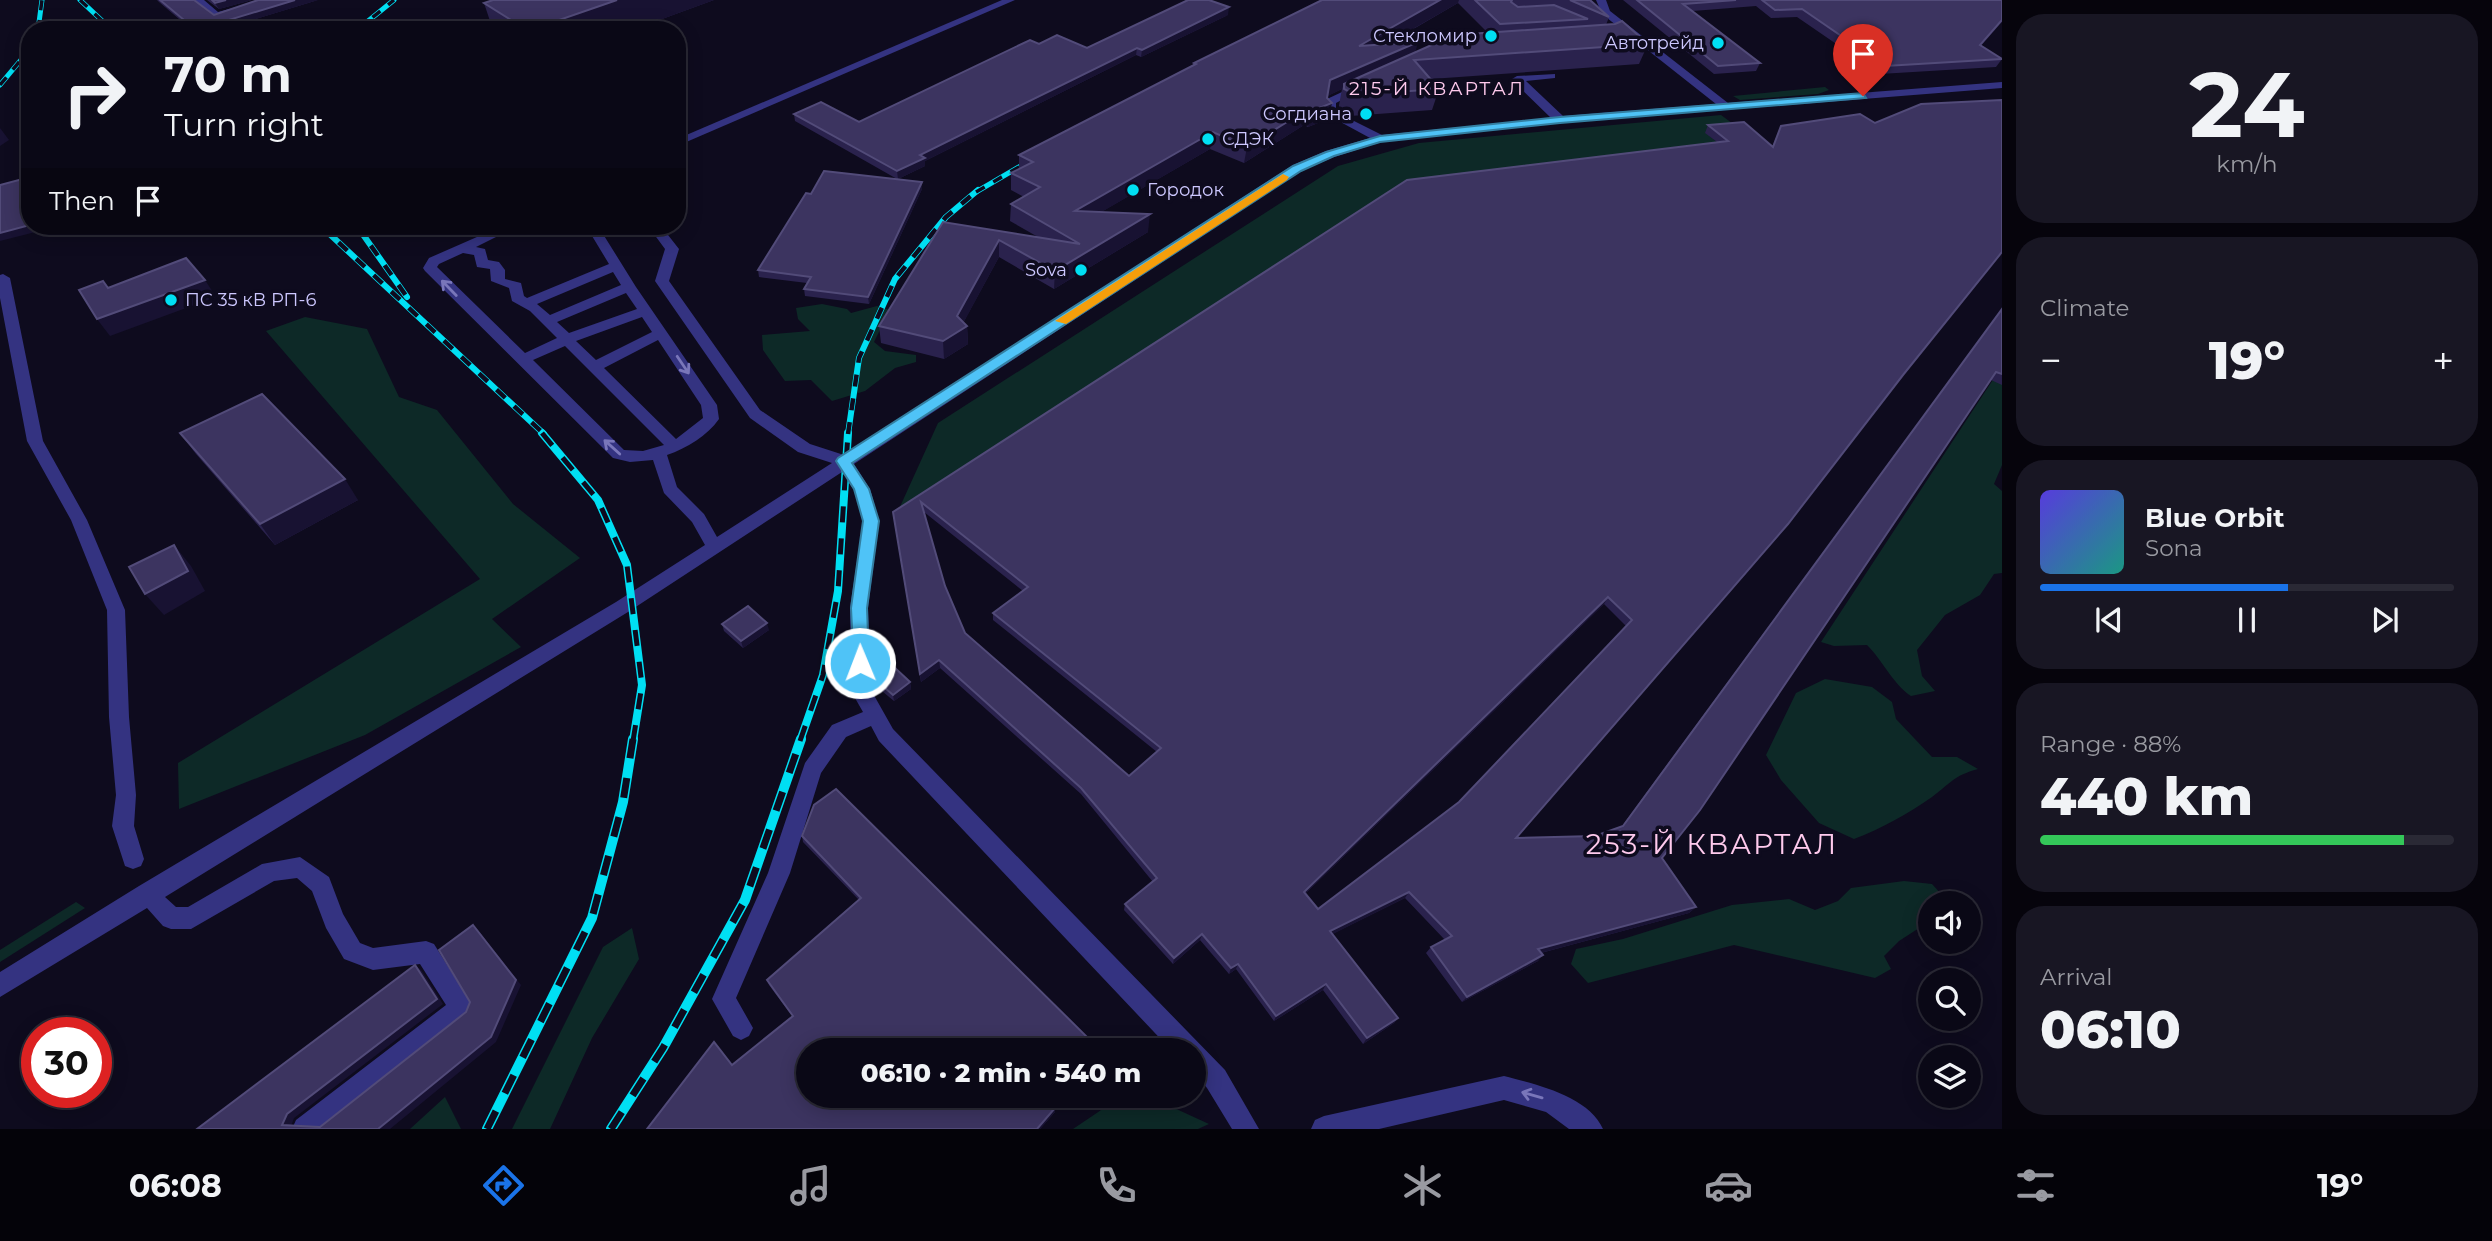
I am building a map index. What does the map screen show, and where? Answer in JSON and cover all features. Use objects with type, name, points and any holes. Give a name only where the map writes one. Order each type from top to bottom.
[{"type":"street","points":[[199,0],[196,1],[216,16],[273,0]]},
{"type":"street","points":[[686,139],[1010,0]]},
{"type":"street","points":[[1601,0],[1606,12],[1726,107]]},
{"type":"street","points":[[1551,76],[1517,79],[1560,120]]},
{"type":"street","points":[[1378,79],[1331,101],[1330,113],[1380,139]]},
{"type":"street","points":[[0,985],[715,548],[844,461],[1297,168],[1330,154],[1380,139],[1560,120],[2002,85]]},
{"type":"street","points":[[493,235],[434,261],[430,268],[521,360],[619,454],[629,459],[666,449],[700,432],[711,419],[703,394],[629,287],[597,235]]},
{"type":"street","points":[[661,235],[672,249],[662,281],[755,414],[804,448],[844,461],[862,489],[871,521],[859,608],[861,691],[886,735],[1176,1038]]},
{"type":"street","points":[[463,249],[480,252],[482,264],[494,265],[500,282],[516,286],[517,298],[535,308],[567,339],[666,449],[670,489],[698,519],[715,548]]},
{"type":"street","points":[[524,304],[616,266]]},
{"type":"street","points":[[3,278],[35,441],[79,520],[116,610],[119,717],[126,795],[123,826],[133,859]]},
{"type":"street","points":[[547,321],[629,287]]},
{"type":"street","points":[[521,360],[567,339],[646,311]]},
{"type":"street","points":[[593,367],[661,333]]},
{"type":"street","points":[[741,1028],[724,999],[779,873],[812,769],[839,731],[875,716]]},
{"type":"street","points":[[147,893],[171,918],[191,918],[270,871],[300,867],[321,884],[334,920],[352,951],[373,959],[426,952],[461,1009],[305,1129]]},
{"type":"street","points":[[1206,1068],[1216,1079],[1246,1129]]},
{"type":"street","points":[[1324,1129],[1504,1088],[1552,1101],[1590,1129]]},
{"type":"green space","points":[[1825,87],[1829,90],[1818,94],[1740,100],[1733,96]]},
{"type":"green space","points":[[1721,115],[1740,129],[1706,133],[1724,148],[894,520],[938,423],[1338,166],[1419,143]]},
{"type":"green space","points":[[822,304],[847,309],[851,313],[877,306],[890,310],[874,342],[885,351],[916,355],[916,362],[895,368],[865,391],[832,401],[811,380],[785,381],[763,350],[762,335],[810,331],[798,319],[796,308]]},
{"type":"green space","points":[[305,317],[367,329],[399,397],[437,410],[513,504],[580,558],[492,619],[521,647],[365,735],[179,809],[178,763],[480,579],[266,331]]},
{"type":"green space","points":[[2002,366],[2002,465],[1994,484],[2002,491],[2002,573],[1994,574],[1980,595],[1945,615],[1917,650],[1922,676],[1935,691],[1911,696],[1867,645],[1834,646],[1821,642]]},
{"type":"green space","points":[[1825,679],[1872,687],[1892,702],[1896,719],[1932,757],[1957,757],[1978,769],[1958,777],[1914,809],[1854,839],[1819,823],[1781,780],[1766,755],[1796,693]]},
{"type":"green space","points":[[1904,881],[1932,884],[1938,891],[1918,891],[1918,929],[1899,941],[1884,956],[1891,969],[1875,978],[1734,945],[1588,983],[1571,964],[1576,949],[1623,939],[1732,905],[1789,899],[1815,910],[1838,901],[1851,888]]},
{"type":"green space","points":[[76,902],[85,908],[0,962],[0,950]]},
{"type":"green space","points":[[632,928],[639,959],[592,1038],[550,1129],[512,1129],[603,947]]},
{"type":"green space","points":[[445,1097],[461,1129],[410,1129]]},
{"type":"green space","points":[[1104,1108],[1174,1108],[1209,1124],[1198,1129],[1073,1129]]},
{"type":"building","points":[[160,0],[194,0],[214,15],[258,0],[295,0],[226,21],[185,21]]},
{"type":"building","points":[[493,0],[617,0],[560,21],[513,21],[484,3]]},
{"type":"building","points":[[1188,0],[1209,0],[1229,7],[1142,50],[1137,48],[920,155],[925,158],[897,171],[794,114],[821,102],[859,122],[1030,40],[1039,44],[1057,35],[1087,48]]},
{"type":"building","points":[[1322,0],[1440,0],[1359,46],[1418,42],[1330,80],[1327,98],[1332,103],[1312,111],[1308,109],[1247,147],[1213,132],[1075,211],[1150,214],[1055,271],[999,240],[957,316],[967,326],[943,341],[879,326],[943,222],[1080,244],[1011,204],[1040,187],[1011,173],[1033,162],[1019,155],[1196,64],[1194,63]]},
{"type":"building","points":[[1475,0],[1512,0],[1518,7],[1554,5],[1588,19],[1500,24]]},
{"type":"building","points":[[1570,0],[1590,0],[1609,17]]},
{"type":"building","points":[[1637,0],[1736,0],[1683,4],[1760,63],[1718,66]]},
{"type":"building","points":[[1762,0],[2002,0],[2002,20],[1980,45],[2002,59],[1885,66],[1802,9],[1775,10]]},
{"type":"building","points":[[1622,21],[1648,44],[1414,60],[1439,89],[1355,95],[1344,89],[1344,84],[1454,35],[1615,24]]},
{"type":"building","points":[[2002,100],[2002,252],[1788,524],[1516,838],[1595,836],[1623,826],[2002,309],[2002,374],[1996,372],[1700,810],[1662,858],[1696,907],[1538,949],[1543,955],[1467,997],[1431,947],[1452,936],[1409,892],[1330,931],[1398,1018],[1367,1038],[1326,984],[1276,1016],[1238,964],[1231,968],[1202,934],[1174,958],[1125,904],[1157,878],[1081,788],[939,660],[920,674],[893,512],[1407,180],[1728,141],[1708,125],[1744,122],[1773,147],[1781,126],[1860,114],[1875,123],[1921,104]],"holes":[[[921,502],[1028,587],[993,613],[1161,748],[1129,776],[965,633],[945,586]],[[1608,597],[1632,620],[1459,802],[1318,909],[1304,892]]]},
{"type":"building","points":[[824,171],[922,182],[868,297],[804,289],[811,277],[758,270],[806,193],[811,194]]},
{"type":"building","points":[[21,179],[21,227],[0,233],[0,185]]},
{"type":"building","points":[[186,258],[205,280],[97,319],[79,290],[103,281],[108,288]]},
{"type":"building","points":[[262,394],[345,479],[260,524],[180,433]]},
{"type":"building","points":[[174,545],[188,571],[145,594],[129,567]]},
{"type":"building","points":[[748,606],[767,623],[741,641],[722,624]]},
{"type":"building","points":[[894,667],[910,682],[893,695],[876,680]]},
{"type":"building","points":[[836,789],[1087,1037],[796,1038],[796,1108],[1055,1108],[1037,1129],[647,1129],[714,1042],[732,1065],[793,1016],[767,980],[861,898],[802,836],[814,805]]},
{"type":"building","points":[[473,925],[516,980],[491,1037],[378,1129],[197,1129],[415,965],[437,999],[287,1114],[282,1125],[320,1127],[466,1012],[470,1002],[439,950]]},
{"type":"railway","points":[[39,21],[42,0]]},
{"type":"railway","points":[[80,0],[102,21]]},
{"type":"railway","points":[[368,21],[394,0]]},
{"type":"railway","points":[[0,85],[21,60]]},
{"type":"railway","points":[[976,192],[1036,157]]},
{"type":"railway","points":[[848,434],[859,358],[895,279],[946,217],[978,190]]},
{"type":"railway","points":[[331,235],[544,434]]},
{"type":"railway","points":[[363,235],[407,297]]},
{"type":"railway","points":[[542,433],[598,500],[627,565],[642,685],[633,741]]},
{"type":"railway","points":[[800,741],[823,675],[838,591],[848,433]]},
{"type":"railway","points":[[487,1129],[592,918],[623,802],[633,739]]},
{"type":"railway","points":[[611,1129],[663,1048],[745,900],[801,739]]},
{"type":"slow traffic","points":[[1061,321],[1283,177]]},
{"type":"place","name":"Стекломир","points":[[1491,36]]},
{"type":"place","name":"Автотрейд","points":[[1718,43]]},
{"type":"place","name":"Согдиана","points":[[1366,114]]},
{"type":"place","name":"СДЭК","points":[[1208,139]]},
{"type":"place","name":"Городок","points":[[1133,190]]},
{"type":"place","name":"Sova","points":[[1081,270]]},
{"type":"place","name":"ПС 35 кВ РП-6","points":[[171,300]]},
{"type":"district","name":"215-Й КВАРТАЛ","points":[[1437,88]]},
{"type":"district","name":"253-Й КВАРТАЛ","points":[[1712,844]]},
{"type":"route","points":[[860,663],[859,608],[871,521],[862,489],[844,461],[1297,168],[1330,154],[1380,139],[1560,120],[1863,96]]}]
